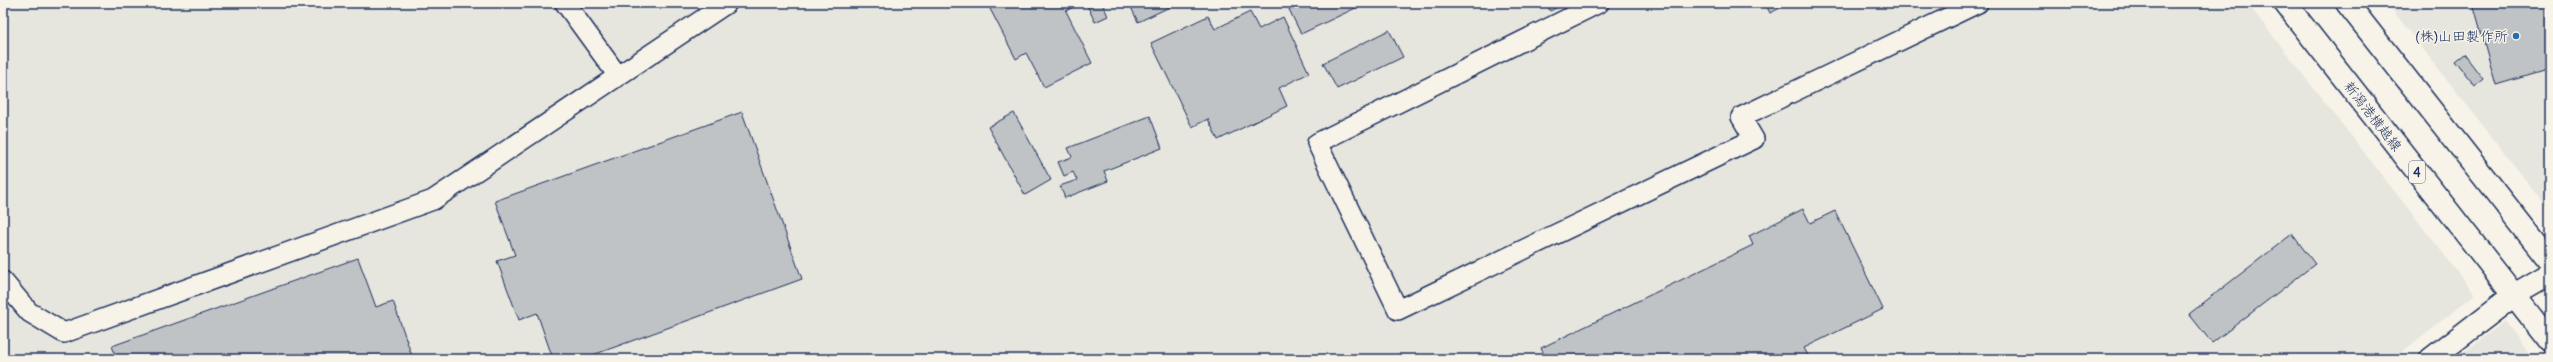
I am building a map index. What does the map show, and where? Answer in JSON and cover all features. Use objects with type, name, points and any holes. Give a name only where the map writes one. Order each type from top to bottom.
[{"type":"main road","name":"新潟港横越線","points":[[2285,3],[2550,341]]},
{"type":"main road","points":[[2347,3],[2550,261]]},
{"type":"main road","points":[[2430,359],[2514,295],[2550,274]]},
{"type":"lane","points":[[565,3],[618,76]]},
{"type":"lane","points":[[3,281],[29,312],[64,333],[433,200],[727,3]]},
{"type":"lane","points":[[1599,3],[1317,143],[1398,310],[1754,139],[1742,117],[1978,3]]},
{"type":"shaded area","points":[[3,3],[2247,3],[2475,294],[2393,359],[3,359]]},
{"type":"shaded area","points":[[2387,3],[2550,3],[2550,211]]},
{"type":"shaded area","points":[[2505,321],[2534,359],[2455,359]]},
{"type":"building","points":[[987,3],[1080,3],[1066,11],[1092,63],[1044,87],[1026,53],[1016,59]]},
{"type":"building","points":[[1086,3],[1102,3],[1108,16],[1095,22]]},
{"type":"building","points":[[1129,3],[1178,3],[1138,22]]},
{"type":"building","points":[[1286,3],[1366,3],[1301,34]]},
{"type":"building","points":[[1546,3],[1566,3],[1550,11]]},
{"type":"building","points":[[1765,3],[1790,3],[1770,13]]},
{"type":"building","name":"(株)山田製作所","points":[[2473,3],[2550,3],[2550,69],[2496,85]]},
{"type":"building","points":[[1250,12],[1259,29],[1283,17],[1309,73],[1279,88],[1287,106],[1218,140],[1208,119],[1192,127],[1151,43],[1208,16],[1215,29]]},
{"type":"building","points":[[1389,30],[1403,57],[1337,89],[1323,63]]},
{"type":"building","points":[[2464,54],[2483,79],[2475,86],[2455,61]]},
{"type":"building","points":[[742,112],[802,279],[582,359],[553,359],[537,313],[519,320],[497,261],[515,255],[495,201]]},
{"type":"building","points":[[1014,113],[1051,180],[1025,195],[988,127]]},
{"type":"building","points":[[1150,116],[1162,148],[1104,171],[1108,181],[1065,198],[1060,186],[1077,180],[1073,172],[1064,176],[1058,162],[1072,157],[1068,148]]},
{"type":"building","points":[[1803,209],[1810,223],[1835,211],[1883,309],[1804,348],[1810,359],[1546,359],[1541,348],[1753,245],[1749,236]]},
{"type":"building","points":[[2292,234],[2315,264],[2212,343],[2189,314]]},
{"type":"building","points":[[358,258],[376,307],[393,301],[413,359],[117,359],[112,346]]},
{"type":"place","name":"(株)山田製作所","points":[[2516,36]]}]
